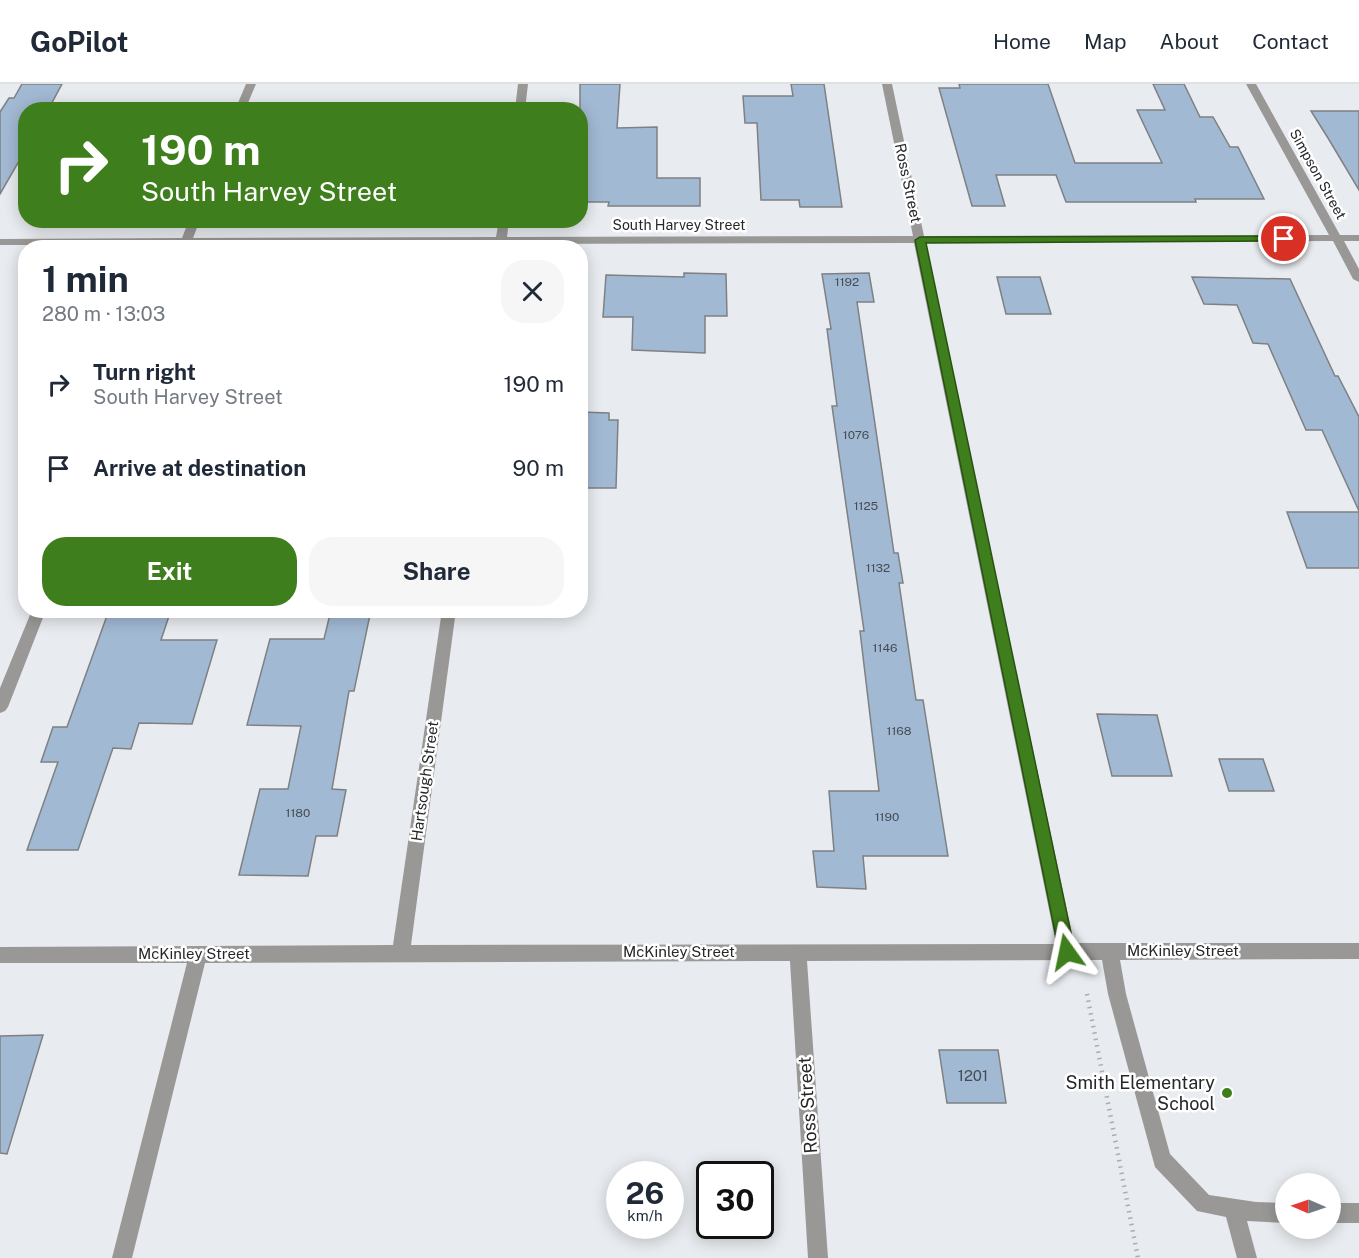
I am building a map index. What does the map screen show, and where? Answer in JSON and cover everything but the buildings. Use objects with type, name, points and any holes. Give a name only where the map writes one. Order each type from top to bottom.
[{"type":"street","points":[[243,102],[251,84]]},
{"type":"street","points":[[521,102],[523,84]]},
{"type":"street","name":"Ross Street","points":[[887,84],[1067,952]]},
{"type":"street","name":"Simpson Street","points":[[1251,84],[1359,279]]},
{"type":"street","name":"South Harvey Street","points":[[588,243],[1359,238]]},
{"type":"street","name":"South Harvey Street","points":[[0,242],[18,242]]},
{"type":"street","points":[[0,707],[36,618]]},
{"type":"street","name":"Hartsough Street","points":[[401,952],[448,618]]},
{"type":"street","name":"Ross Street","points":[[798,951],[818,1258]]},
{"type":"street","points":[[1109,951],[1117,994],[1162,1160],[1204,1204],[1275,1213]]},
{"type":"street","name":"McKinley Street","points":[[0,955],[401,952],[1359,951]]},
{"type":"street","points":[[122,1258],[198,954]]},
{"type":"street","points":[[1234,1209],[1247,1258]]},
{"type":"street","points":[[1341,1213],[1359,1213]]},
{"type":"path","points":[[1087,994],[1138,1258]]},
{"type":"place","name":"Smith Elementary School","points":[[1227,1093]]},
{"type":"route","points":[[1067,952],[920,240],[1284,239]]}]
